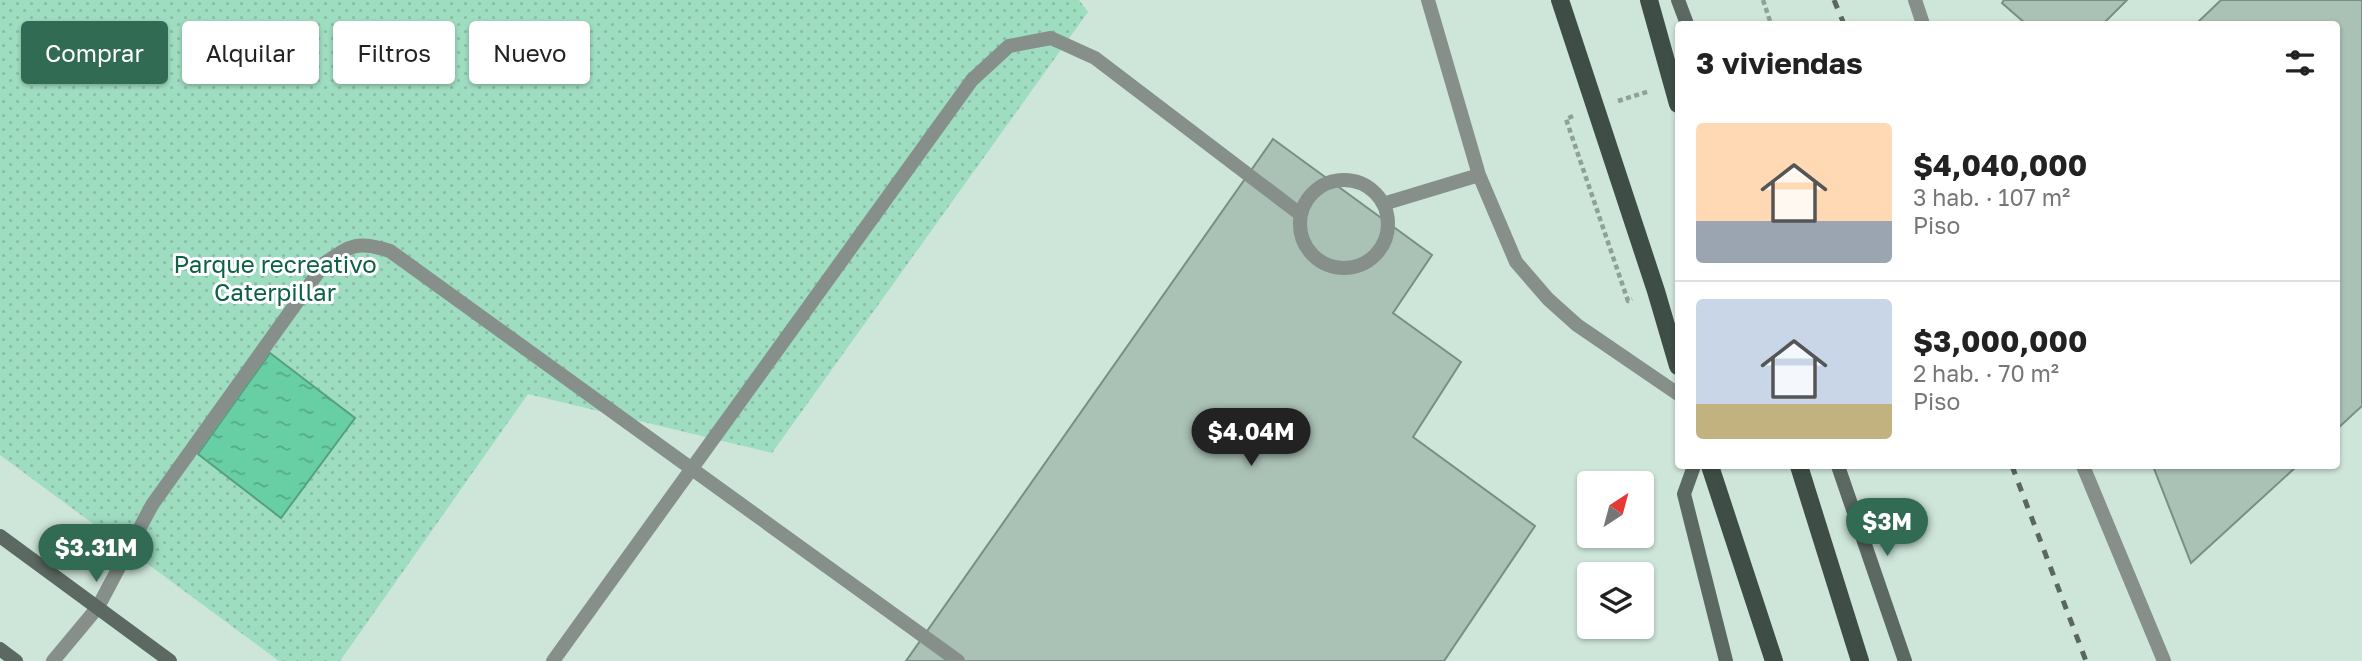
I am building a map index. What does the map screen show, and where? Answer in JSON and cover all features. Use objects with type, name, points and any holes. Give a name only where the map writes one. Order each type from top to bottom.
[{"type":"main road","points":[[1560,0],[1675,356]]},
{"type":"main road","points":[[1649,0],[1675,93]]},
{"type":"main road","points":[[1678,0],[1686,21]]},
{"type":"main road","points":[[1693,469],[1684,494],[1726,661]]},
{"type":"main road","points":[[1711,469],[1774,661]]},
{"type":"main road","points":[[1800,469],[1860,661]]},
{"type":"main road","points":[[1839,469],[1905,661]]},
{"type":"main road","points":[[0,536],[170,661]]},
{"type":"main road","points":[[0,649],[16,661]]},
{"type":"lane","points":[[1428,0],[1479,175],[1516,262],[1548,299],[1577,325],[1675,392]]},
{"type":"lane","points":[[1915,0],[1922,21]]},
{"type":"lane","points":[[553,661],[972,80],[1009,46],[1051,38],[1095,58],[1300,214]]},
{"type":"lane","points":[[1383,204],[1479,175]]},
{"type":"lane","points":[[1346,180],[1361,184],[1373,192],[1383,204],[1387,234],[1381,248],[1370,259],[1357,266],[1341,268],[1326,265],[1304,244],[1300,230],[1300,214],[1306,200],[1317,189],[1330,182],[1346,180]]},
{"type":"lane","points":[[53,661],[97,607],[152,505],[325,263],[344,249],[368,244],[390,251],[958,661]]},
{"type":"lane","points":[[2084,469],[2164,661]]},
{"type":"path","points":[[1763,0],[1770,21]]},
{"type":"path","points":[[1566,119],[1628,301]]},
{"type":"green space","name":"Parque recreativo Caterpillar","points":[[0,0],[1079,0],[1088,12],[772,453],[528,394],[340,661],[279,661],[0,455]]},
{"type":"water","points":[[270,353],[355,418],[281,518],[198,454]]},
{"type":"building","points":[[2004,0],[2127,0],[2106,21],[2023,21],[2002,3]]},
{"type":"building","points":[[2221,0],[2362,0],[2362,406],[2340,426],[2340,21],[2199,21]]},
{"type":"building","points":[[1273,139],[1432,255],[1393,313],[1461,362],[1413,437],[1535,526],[1444,661],[906,661]]},
{"type":"building","points":[[2154,469],[2294,469],[2191,563]]},
{"type":"railway","points":[[1834,0],[1843,21]]},
{"type":"railway","points":[[2013,469],[2086,661]]}]
